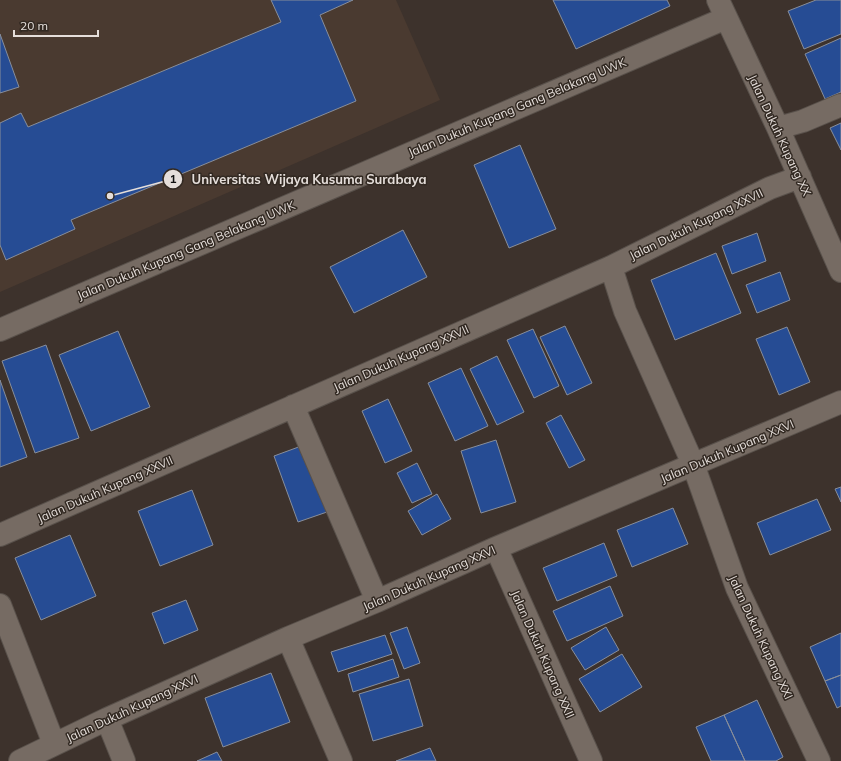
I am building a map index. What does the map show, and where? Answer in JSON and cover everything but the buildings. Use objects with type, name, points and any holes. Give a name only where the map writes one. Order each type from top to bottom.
[{"type":"street","name":"Jalan Dukuh Kupang XX","points":[[722,9],[778,128],[841,271]]},
{"type":"street","name":"Jalan Dukuh Kupang Gang Belakang UWK","points":[[0,330],[722,9]]},
{"type":"street","points":[[778,128],[803,121],[841,105]]},
{"type":"street","name":"Jalan Dukuh Kupang XXVII","points":[[0,535],[611,267],[770,188],[800,177]]},
{"type":"street","name":"Jalan Dukuh Kupang XXI","points":[[611,267],[625,311],[693,464],[737,588],[819,761]]},
{"type":"street","name":"Jalan Dukuh Kupang XXVI","points":[[20,761],[107,719],[288,638],[841,402]]},
{"type":"street","points":[[293,406],[377,601]]},
{"type":"street","name":"Jalan Dukuh Kupang XXII","points":[[496,548],[591,761]]},
{"type":"street","points":[[0,605],[54,744]]},
{"type":"street","points":[[288,638],[341,761]]},
{"type":"street","points":[[107,719],[124,761]]},
{"type":"shaded area","points":[[0,0],[396,0],[440,100],[0,292]]},
{"type":"place","name":"Universitas Wijaya Kusuma Surabaya","points":[[110,196]]}]
